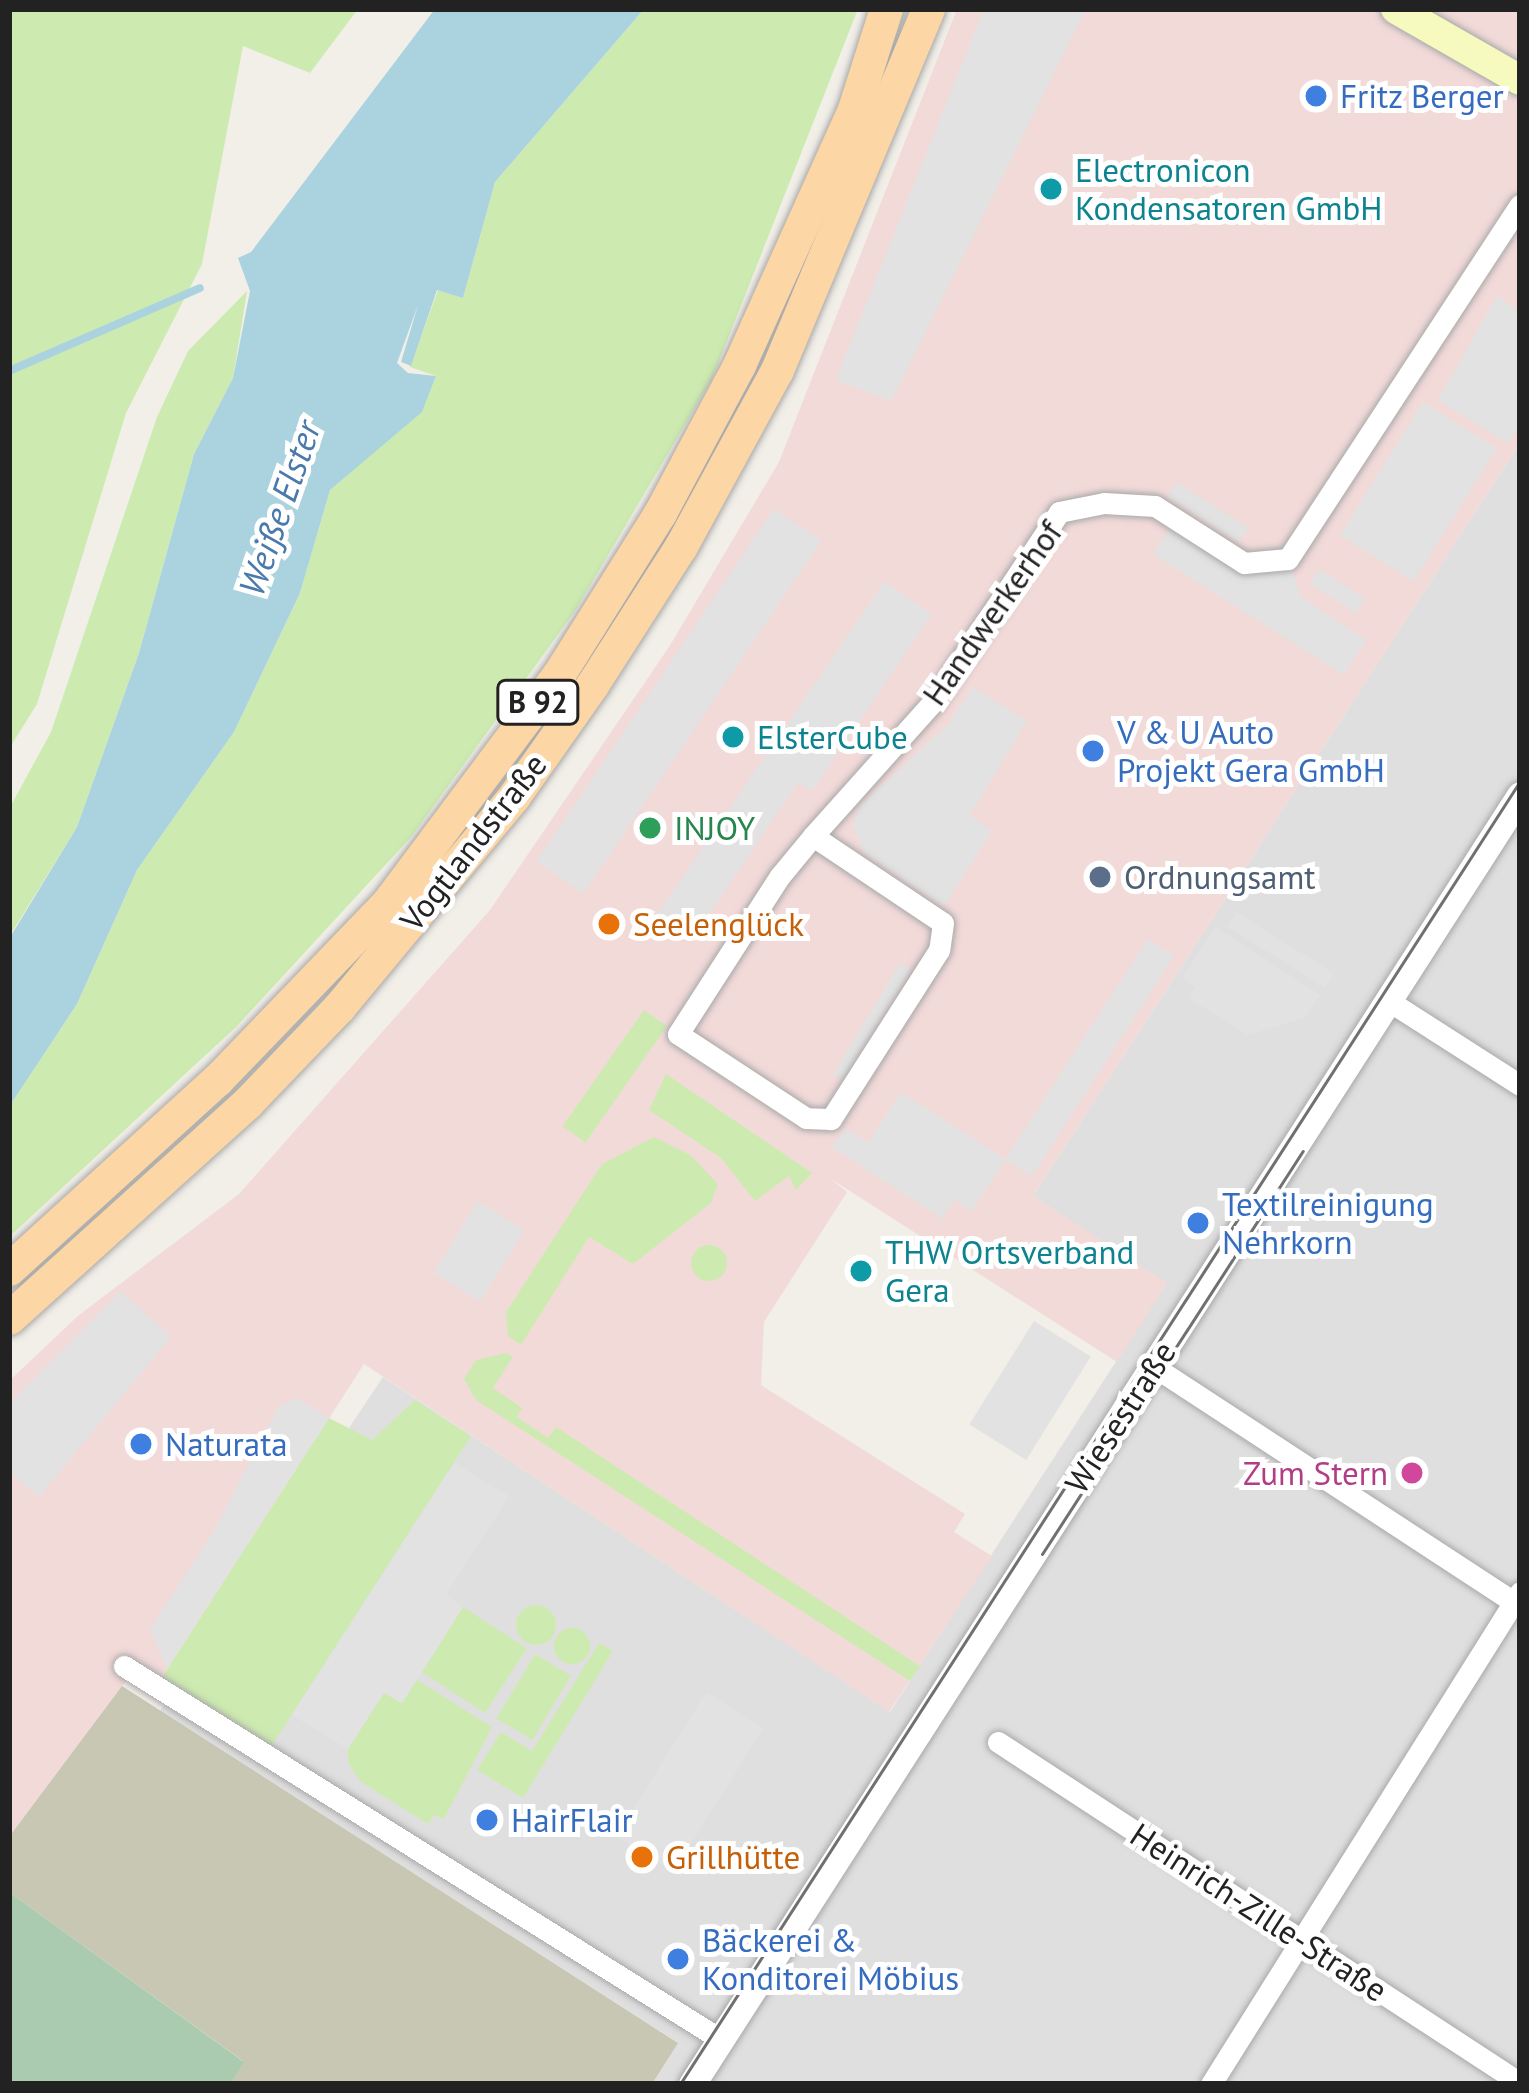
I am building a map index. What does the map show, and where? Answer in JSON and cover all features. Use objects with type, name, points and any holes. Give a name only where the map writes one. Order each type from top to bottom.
[{"type":"main road","name":"Vogtlandstraße","points":[[9,1269],[218,1080],[389,901],[559,674],[660,513],[739,364],[854,110],[886,9]]},
{"type":"main road","name":"Vogtlandstraße","points":[[9,1318],[247,1102],[339,1007],[514,796],[592,685],[681,546],[777,370],[928,9]]},
{"type":"main road","points":[[1396,9],[1520,80]]},
{"type":"street","name":"Handwerkerhof","points":[[813,836],[943,923],[939,950],[831,1119],[806,1118],[678,1034],[813,836],[933,702],[1059,512],[1155,506],[1244,563],[1288,559],[1520,205]]},
{"type":"street","name":"Wiesestraße","points":[[692,2084],[1520,795]]},
{"type":"street","points":[[1389,1001],[1520,1085]]},
{"type":"street","points":[[1153,1366],[1518,1600],[1210,2084]]},
{"type":"street","points":[[124,1666],[720,2039]]},
{"type":"street","name":"Heinrich-Zille-Straße","points":[[998,1742],[1520,2083]]},
{"type":"shaded area","points":[[957,9],[1520,9],[1520,443],[1033,1196],[1167,1283],[1117,1362],[831,1179],[847,1192],[764,1322],[761,1385],[965,1514],[954,1532],[992,1556],[889,1712],[364,1364],[157,1685],[132,1673],[9,1837],[9,1381],[79,1315],[239,1194],[490,910],[669,647],[779,462]]},
{"type":"shaded area","points":[[984,9],[1086,9],[891,401],[836,380]]},
{"type":"shaded area","points":[[1497,296],[1520,312],[1520,426],[1508,443],[1438,400]]},
{"type":"shaded area","points":[[1423,402],[1497,448],[1414,581],[1340,535]]},
{"type":"shaded area","points":[[1520,443],[1520,2084],[652,2084],[677,2042],[160,1711],[383,1377],[890,1712],[1166,1284],[1033,1196]]},
{"type":"shaded area","points":[[1177,482],[1248,528],[1239,543],[1168,496]]},
{"type":"shaded area","points":[[774,509],[821,541],[584,893],[536,861]]},
{"type":"shaded area","points":[[1175,520],[1244,563],[1288,559],[1301,597],[1366,640],[1344,675],[1153,554]]},
{"type":"shaded area","points":[[1319,569],[1365,599],[1356,613],[1310,583]]},
{"type":"shaded area","points":[[884,582],[932,614],[812,791],[798,783],[691,940],[656,916]]},
{"type":"shaded area","points":[[973,687],[1027,721],[970,815],[992,831],[944,906],[863,852],[853,824],[862,804],[948,724]]},
{"type":"shaded area","points":[[1236,912],[1334,973],[1325,988],[1227,926]]},
{"type":"shaded area","points":[[1215,927],[1320,995],[1306,1017],[1248,1035],[1188,998],[1195,987],[1182,978]]},
{"type":"shaded area","points":[[1148,939],[1174,956],[1032,1176],[1005,1160],[972,1211],[955,1200],[942,1219],[832,1147],[845,1128],[868,1143],[901,1092],[1005,1159]]},
{"type":"shaded area","points":[[900,963],[910,969],[843,1081],[833,1074]]},
{"type":"shaded area","points":[[478,1201],[525,1230],[480,1301],[433,1272]]},
{"type":"shaded area","points":[[121,1291],[171,1337],[39,1497],[9,1472],[9,1404]]},
{"type":"shaded area","points":[[1034,1321],[1091,1357],[1026,1460],[969,1424]]},
{"type":"shaded area","points":[[297,1398],[329,1418],[167,1669],[150,1629],[212,1534],[278,1407]]},
{"type":"shaded area","points":[[454,1463],[509,1496],[446,1595],[463,1607],[422,1672],[402,1703],[384,1693],[348,1749],[292,1715]]},
{"type":"shaded area","points":[[122,1686],[678,2043],[652,2084],[230,2084],[243,2061],[9,1892],[9,1837]]},
{"type":"shaded area","points":[[706,1692],[764,1728],[674,1872],[616,1836]]},
{"type":"green space","points":[[9,9],[358,9],[310,73],[243,46],[202,264],[126,413],[37,704],[9,749]]},
{"type":"green space","points":[[644,9],[858,9],[712,379],[575,611],[412,836],[236,1027],[9,1237],[9,1107],[77,1004],[137,870],[234,732],[300,593],[330,490],[422,411],[436,376],[410,367],[438,290],[463,298],[495,182]]},
{"type":"green space","points":[[247,291],[233,378],[194,454],[139,653],[77,827],[9,937],[9,809],[51,732],[157,417],[188,351]]},
{"type":"green space","points":[[644,1010],[667,1026],[585,1142],[563,1126]]},
{"type":"green space","points":[[666,1074],[812,1173],[796,1190],[789,1176],[755,1201],[721,1158],[649,1110]]},
{"type":"green space","points":[[654,1137],[690,1155],[718,1184],[711,1203],[633,1264],[589,1237],[521,1345],[508,1336],[506,1312],[602,1164]]},
{"type":"green space","points":[[709,1245],[722,1250],[727,1263],[722,1276],[709,1281],[696,1276],[691,1263],[696,1250]]},
{"type":"green space","points":[[506,1353],[513,1357],[493,1388],[522,1408],[517,1417],[548,1438],[556,1427],[920,1666],[910,1681],[476,1400],[464,1379],[476,1360]]},
{"type":"green space","points":[[415,1400],[471,1436],[265,1756],[157,1685],[329,1418],[372,1440]]},
{"type":"green space","points":[[536,1605],[550,1611],[556,1625],[550,1639],[536,1645],[522,1639],[516,1625],[522,1611]]},
{"type":"green space","points":[[463,1607],[527,1648],[485,1713],[421,1672]]},
{"type":"green space","points":[[572,1628],[585,1633],[590,1646],[585,1659],[572,1664],[559,1659],[554,1646],[559,1633]]},
{"type":"green space","points":[[599,1643],[613,1651],[523,1798],[477,1770],[501,1732],[532,1751]]},
{"type":"green space","points":[[535,1654],[571,1676],[532,1740],[496,1718]]},
{"type":"green space","points":[[417,1680],[492,1727],[444,1819],[434,1815],[428,1824],[361,1782],[348,1762],[348,1749],[384,1692],[402,1703]]},
{"type":"green space","points":[[9,1892],[244,2062],[230,2084],[9,2084]]},
{"type":"water","name":"Weiße Elster","points":[[435,9],[644,9],[495,182],[463,298],[437,290],[411,366],[401,362],[418,305],[397,363],[408,373],[436,376],[422,412],[330,490],[300,593],[234,732],[137,870],[77,1004],[9,1107],[9,939],[77,827],[139,653],[194,454],[233,378],[250,291],[238,258],[251,252]]},
{"type":"waterway","points":[[9,371],[200,288]]},
{"type":"tram line","points":[[680,2084],[1520,781]]},
{"type":"tram line","points":[[1042,1554],[1303,1151]]},
{"type":"place","name":"Fritz Berger","points":[[1316,96]]},
{"type":"place","name":"Electronicon Kondensatoren GmbH","points":[[1051,189]]},
{"type":"place","name":"ElsterCube","points":[[733,737]]},
{"type":"place","name":"V & U Auto Projekt Gera GmbH","points":[[1093,751]]},
{"type":"place","name":"INJOY","points":[[650,828]]},
{"type":"place","name":"Ordnungsamt","points":[[1100,877]]},
{"type":"place","name":"Seelenglück","points":[[609,924]]},
{"type":"place","name":"Textilreinigung Nehrkorn","points":[[1198,1223]]},
{"type":"place","name":"THW Ortsverband Gera","points":[[861,1271]]},
{"type":"place","name":"Naturata","points":[[141,1444]]},
{"type":"place","name":"Zum Stern","points":[[1412,1473]]},
{"type":"place","name":"HairFlair","points":[[487,1820]]},
{"type":"place","name":"Grillhütte","points":[[642,1857]]},
{"type":"place","name":"Bäckerei & Konditorei Möbius","points":[[678,1959]]}]
